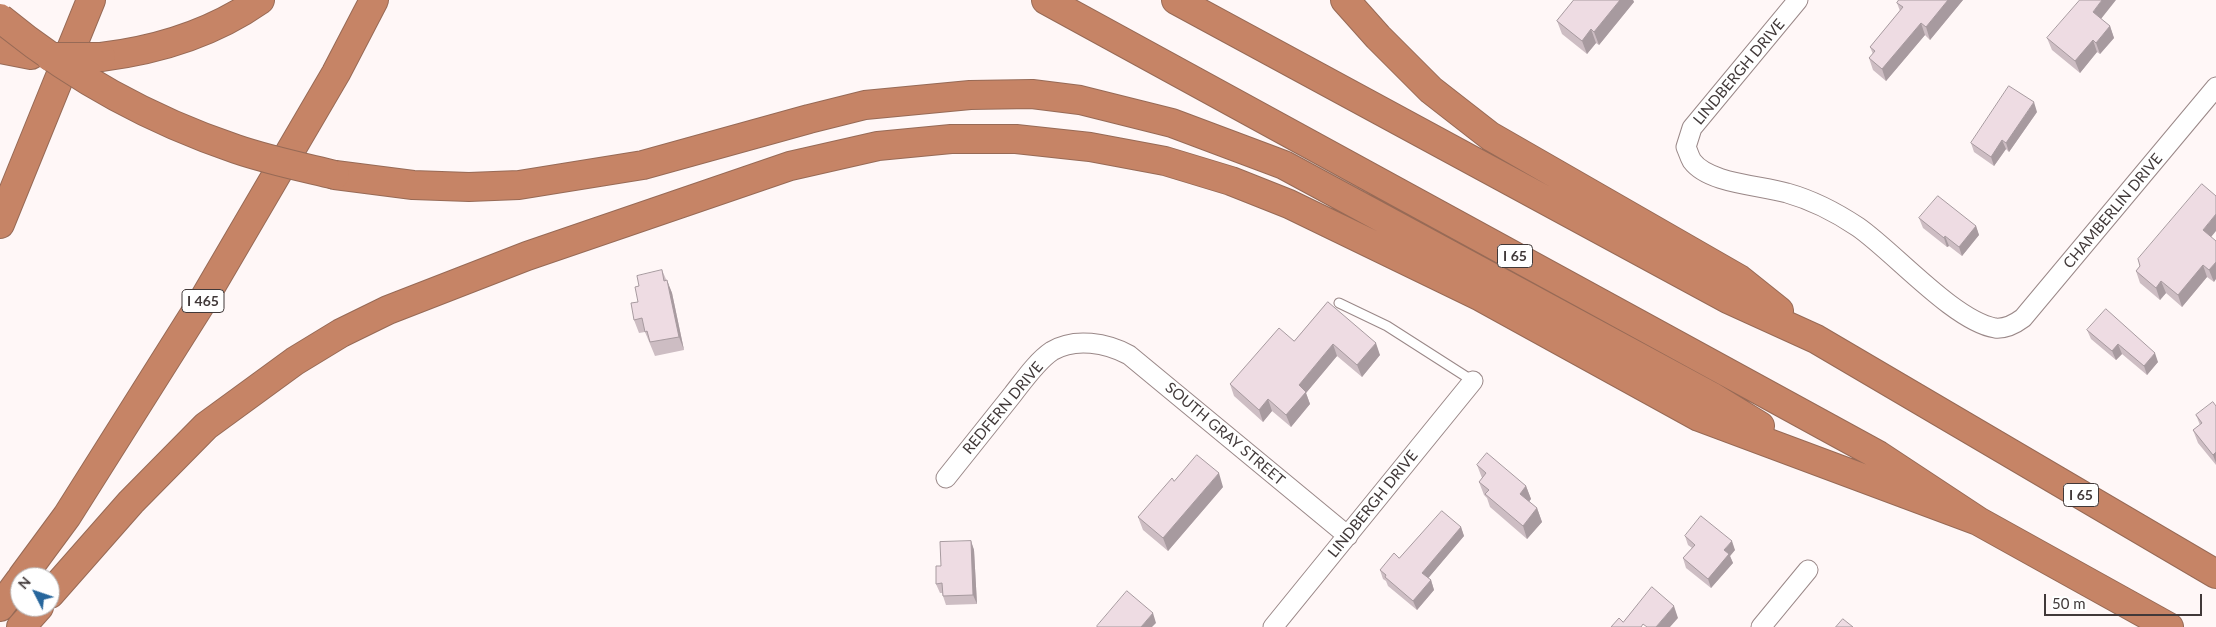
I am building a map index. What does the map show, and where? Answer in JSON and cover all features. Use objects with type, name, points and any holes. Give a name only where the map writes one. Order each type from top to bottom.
[{"type":"highway","points":[[0,224],[91,0]]},
{"type":"highway","points":[[0,49],[31,55],[65,58],[101,57],[145,50],[190,37],[242,12],[260,0]]},
{"type":"highway","name":"I 465","points":[[29,567],[67,516],[197,310],[331,81],[374,0]]},
{"type":"highway","name":"I 65","points":[[1046,0],[1878,455],[1978,520],[2169,627]]},
{"type":"highway","name":"I 65","points":[[1176,0],[1728,299],[1816,339],[2216,574]]},
{"type":"highway","points":[[1345,0],[1378,37],[1431,90],[1490,136],[1739,279],[1816,339]]},
{"type":"highway","points":[[0,18],[65,67],[153,116],[238,150],[336,176],[413,185],[469,187],[519,185],[643,165],[809,118],[865,105],[970,95],[1032,94],[1080,100],[1172,123],[1284,165],[1711,396],[1817,461]]},
{"type":"highway","points":[[60,583],[137,495],[206,426],[295,361],[341,333],[388,310],[527,256],[790,166],[878,146],[942,140],[1016,139],[1090,147],[1165,161],[1231,181],[1288,204],[1481,297],[1700,417],[1978,520]]},
{"type":"highway","points":[[0,607],[10,594]]},
{"type":"highway","points":[[21,627],[30,617]]},
{"type":"street","name":"LINDBERGH DRIVE","points":[[1798,0],[1692,128],[1686,147],[1693,162],[1716,177],[1789,193],[1837,214],[1877,241],[1920,280],[1953,306],[1982,324],[1993,328],[2004,327]]},
{"type":"street","name":"CHAMBERLIN DRIVE","points":[[2004,327],[2016,324],[2022,318],[2216,87]]},
{"type":"street","name":"REDFERN DRIVE","points":[[946,478],[1030,372],[1052,351],[1069,346],[1096,343]]},
{"type":"street","name":"SOUTH GRAY STREET","points":[[1096,343],[1110,345],[1129,355],[1348,536]]},
{"type":"street","name":"LINDBERGH DRIVE","points":[[1273,627],[1472,381]]},
{"type":"street","points":[[1761,627],[1808,570]]},
{"type":"lane","points":[[1339,302],[1387,326],[1472,381]]},
{"type":"building","points":[[1574,0],[1620,0],[1594,32],[1591,29],[1582,41],[1557,21]]},
{"type":"building","points":[[1899,0],[1948,0],[1926,27],[1921,23],[1882,69],[1869,58],[1875,51],[1870,47],[1903,7],[1897,3]]},
{"type":"building","points":[[2080,0],[2102,0],[2093,12],[2110,26],[2096,43],[2093,40],[2075,61],[2047,38]]},
{"type":"building","points":[[2009,86],[2034,102],[2006,143],[2002,140],[1991,157],[1971,143]]},
{"type":"building","points":[[2202,184],[2216,196],[2216,214],[2203,230],[2216,241],[2216,262],[2209,270],[2203,265],[2178,295],[2161,281],[2156,288],[2136,271],[2140,266],[2138,259]]},
{"type":"building","points":[[1938,196],[1976,226],[1959,247],[1945,236],[1944,238],[1919,218]]},
{"type":"building","points":[[662,270],[664,281],[667,280],[679,337],[650,342],[647,331],[645,332],[642,318],[634,320],[631,303],[638,302],[635,287],[639,286],[637,276]]},
{"type":"building","points":[[1328,302],[1376,343],[1357,365],[1333,344],[1299,385],[1306,392],[1286,415],[1268,399],[1259,410],[1230,384],[1279,328],[1294,341]]},
{"type":"building","points":[[2106,309],[2155,353],[2144,366],[2118,344],[2112,351],[2087,330]]},
{"type":"building","points":[[2213,402],[2216,406],[2216,452],[2213,455],[2193,430],[2202,423],[2196,415]]},
{"type":"building","points":[[1487,453],[1526,486],[1520,494],[1537,508],[1523,526],[1485,494],[1489,490],[1479,482],[1486,473],[1477,465]]},
{"type":"building","points":[[1197,455],[1219,473],[1163,538],[1138,517],[1172,478],[1174,481]]},
{"type":"building","points":[[1442,511],[1461,527],[1422,573],[1431,580],[1413,601],[1385,577],[1386,575],[1380,570],[1394,553],[1399,558]]},
{"type":"building","points":[[1701,516],[1732,541],[1724,550],[1729,554],[1708,579],[1683,558],[1695,545],[1685,536]]},
{"type":"building","points":[[971,541],[973,595],[943,596],[942,583],[936,584],[936,566],[941,566],[940,542]]},
{"type":"building","points":[[1652,587],[1674,606],[1656,627],[1647,627],[1643,624],[1641,627],[1611,627],[1619,618],[1623,622]]},
{"type":"building","points":[[1127,591],[1153,613],[1141,627],[1097,627],[1097,626]]},
{"type":"building","points":[[1843,619],[1853,627],[1836,627]]}]
